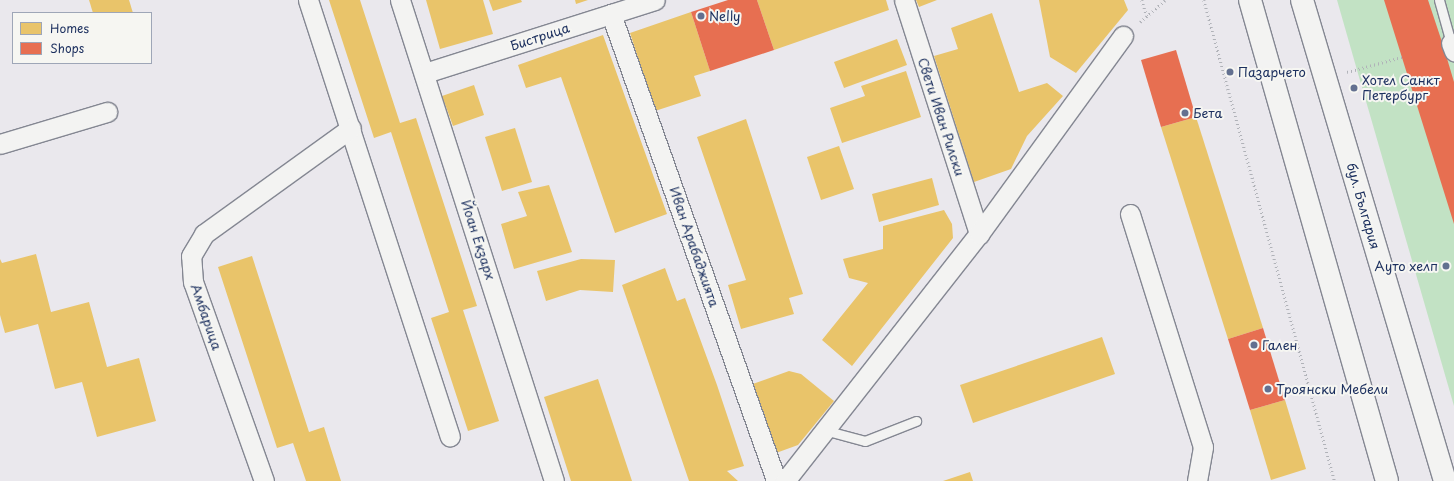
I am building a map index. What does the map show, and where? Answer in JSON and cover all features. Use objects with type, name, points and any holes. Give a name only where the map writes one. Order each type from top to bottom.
[{"type":"main road","points":[[1250,0],[1387,481]]},
{"type":"main road","name":"бул. България","points":[[1302,0],[1445,481]]},
{"type":"street","points":[[308,0],[351,128],[450,438]]},
{"type":"street","name":"Йоан Екзарх","points":[[400,0],[554,481]]},
{"type":"street","name":"Бистрица","points":[[424,73],[654,0]]},
{"type":"street","name":"Свети Иван Рилски","points":[[904,0],[979,234]]},
{"type":"street","name":"Иван Арабаджията","points":[[611,14],[776,481]]},
{"type":"street","points":[[785,481],[979,234],[1123,36]]},
{"type":"street","points":[[0,144],[107,112]]},
{"type":"street","name":"Амбарица","points":[[264,481],[193,282],[191,256],[204,234],[351,128]]},
{"type":"street","points":[[1130,214],[1203,447],[1197,481]]},
{"type":"lane","points":[[1439,0],[1453,47]]},
{"type":"lane","points":[[824,430],[865,441],[916,421]]},
{"type":"path","points":[[1142,0],[1147,16]]},
{"type":"path","points":[[1123,36],[1165,0]]},
{"type":"path","points":[[1204,0],[1335,481]]},
{"type":"path","points":[[1325,78],[1402,57]]},
{"type":"green space","points":[[1337,0],[1454,0],[1454,406],[1357,70]]},
{"type":"building: Homes","points":[[89,0],[129,0],[133,12],[93,12]]},
{"type":"building: Homes","points":[[329,0],[360,0],[400,123],[416,118],[477,306],[463,310],[499,421],[468,431],[431,318],[449,312],[391,132],[374,138]]},
{"type":"building: Homes","points":[[426,0],[483,0],[493,34],[440,49]]},
{"type":"building: Homes","points":[[489,0],[521,0],[522,2],[493,11]]},
{"type":"building: Homes","points":[[575,0],[588,0],[576,4]]},
{"type":"building: Homes","points":[[757,0],[886,0],[889,10],[774,50]]},
{"type":"building: Homes","points":[[916,0],[937,0],[919,7]]},
{"type":"building: Homes","points":[[1039,0],[1124,0],[1128,10],[1076,73],[1050,57]]},
{"type":"building: Homes","points":[[691,12],[710,71],[694,76],[701,96],[655,111],[630,33]]},
{"type":"building: Homes","points":[[992,13],[1019,92],[1047,83],[1063,96],[1027,136],[1011,169],[974,182],[934,56],[958,49],[951,28]]},
{"type":"building: Homes","points":[[603,35],[667,214],[615,233],[561,77],[526,88],[518,65]]},
{"type":"building: Homes","points":[[897,39],[907,65],[844,88],[834,62]]},
{"type":"building: Homes","points":[[906,71],[921,117],[842,143],[830,108],[865,96],[861,86]]},
{"type":"building: Homes","points":[[474,85],[484,115],[453,126],[442,96]]},
{"type":"building: Homes","points":[[1196,117],[1263,328],[1228,339],[1161,127]]},
{"type":"building: Homes","points":[[746,119],[803,294],[789,298],[794,314],[741,329],[728,285],[746,280],[697,137]]},
{"type":"building: Homes","points":[[515,128],[532,182],[502,191],[485,137]]},
{"type":"building: Homes","points":[[839,146],[854,189],[821,200],[807,157]]},
{"type":"building: Homes","points":[[932,178],[939,205],[879,222],[872,194]]},
{"type":"building: Homes","points":[[549,185],[572,252],[514,269],[501,224],[527,216],[518,192]]},
{"type":"building: Homes","points":[[944,210],[952,224],[953,238],[852,366],[822,340],[868,283],[849,278],[843,259],[883,249],[883,226]]},
{"type":"building: Homes","points":[[36,254],[51,312],[89,302],[107,367],[139,358],[156,421],[97,437],[82,382],[55,389],[38,324],[5,333],[0,315],[0,259],[2,263]]},
{"type":"building: Homes","points":[[252,256],[309,432],[324,427],[341,481],[306,481],[293,443],[277,448],[218,267]]},
{"type":"building: Homes","points":[[581,259],[615,260],[613,292],[580,290],[546,301],[537,271]]},
{"type":"building: Homes","points":[[665,268],[677,301],[685,298],[717,385],[744,466],[727,471],[738,481],[689,481],[622,285]]},
{"type":"building: Homes","points":[[1102,337],[1115,374],[973,423],[960,385]]},
{"type":"building: Homes","points":[[789,371],[801,374],[834,401],[798,445],[776,453],[750,385]]},
{"type":"building: Homes","points":[[598,379],[632,481],[571,481],[544,397]]},
{"type":"building: Homes","points":[[1285,400],[1306,469],[1271,480],[1250,410]]},
{"type":"building: Homes","points":[[970,472],[973,481],[943,481]]},
{"type":"building: Shops","points":[[728,0],[757,0],[774,50],[710,71],[691,12]]},
{"type":"building: Shops","points":[[1384,0],[1428,0],[1443,45],[1454,82],[1454,224]]},
{"type":"building: Shops","points":[[1176,50],[1196,117],[1161,127],[1141,60]]},
{"type":"building: Shops","points":[[1263,328],[1285,400],[1250,410],[1228,339]]},
{"type":"place","name":"Nelly","points":[[701,16]]},
{"type":"place","name":"Пазарчето","points":[[1230,72]]},
{"type":"place","name":"Хотел Санкт Петербург","points":[[1354,88]]},
{"type":"place","name":"Бета","points":[[1185,113]]},
{"type":"place","name":"Ауто хелп","points":[[1446,266]]},
{"type":"place","name":"Гален","points":[[1254,345]]},
{"type":"place","name":"Троянски Мебели","points":[[1268,389]]}]
